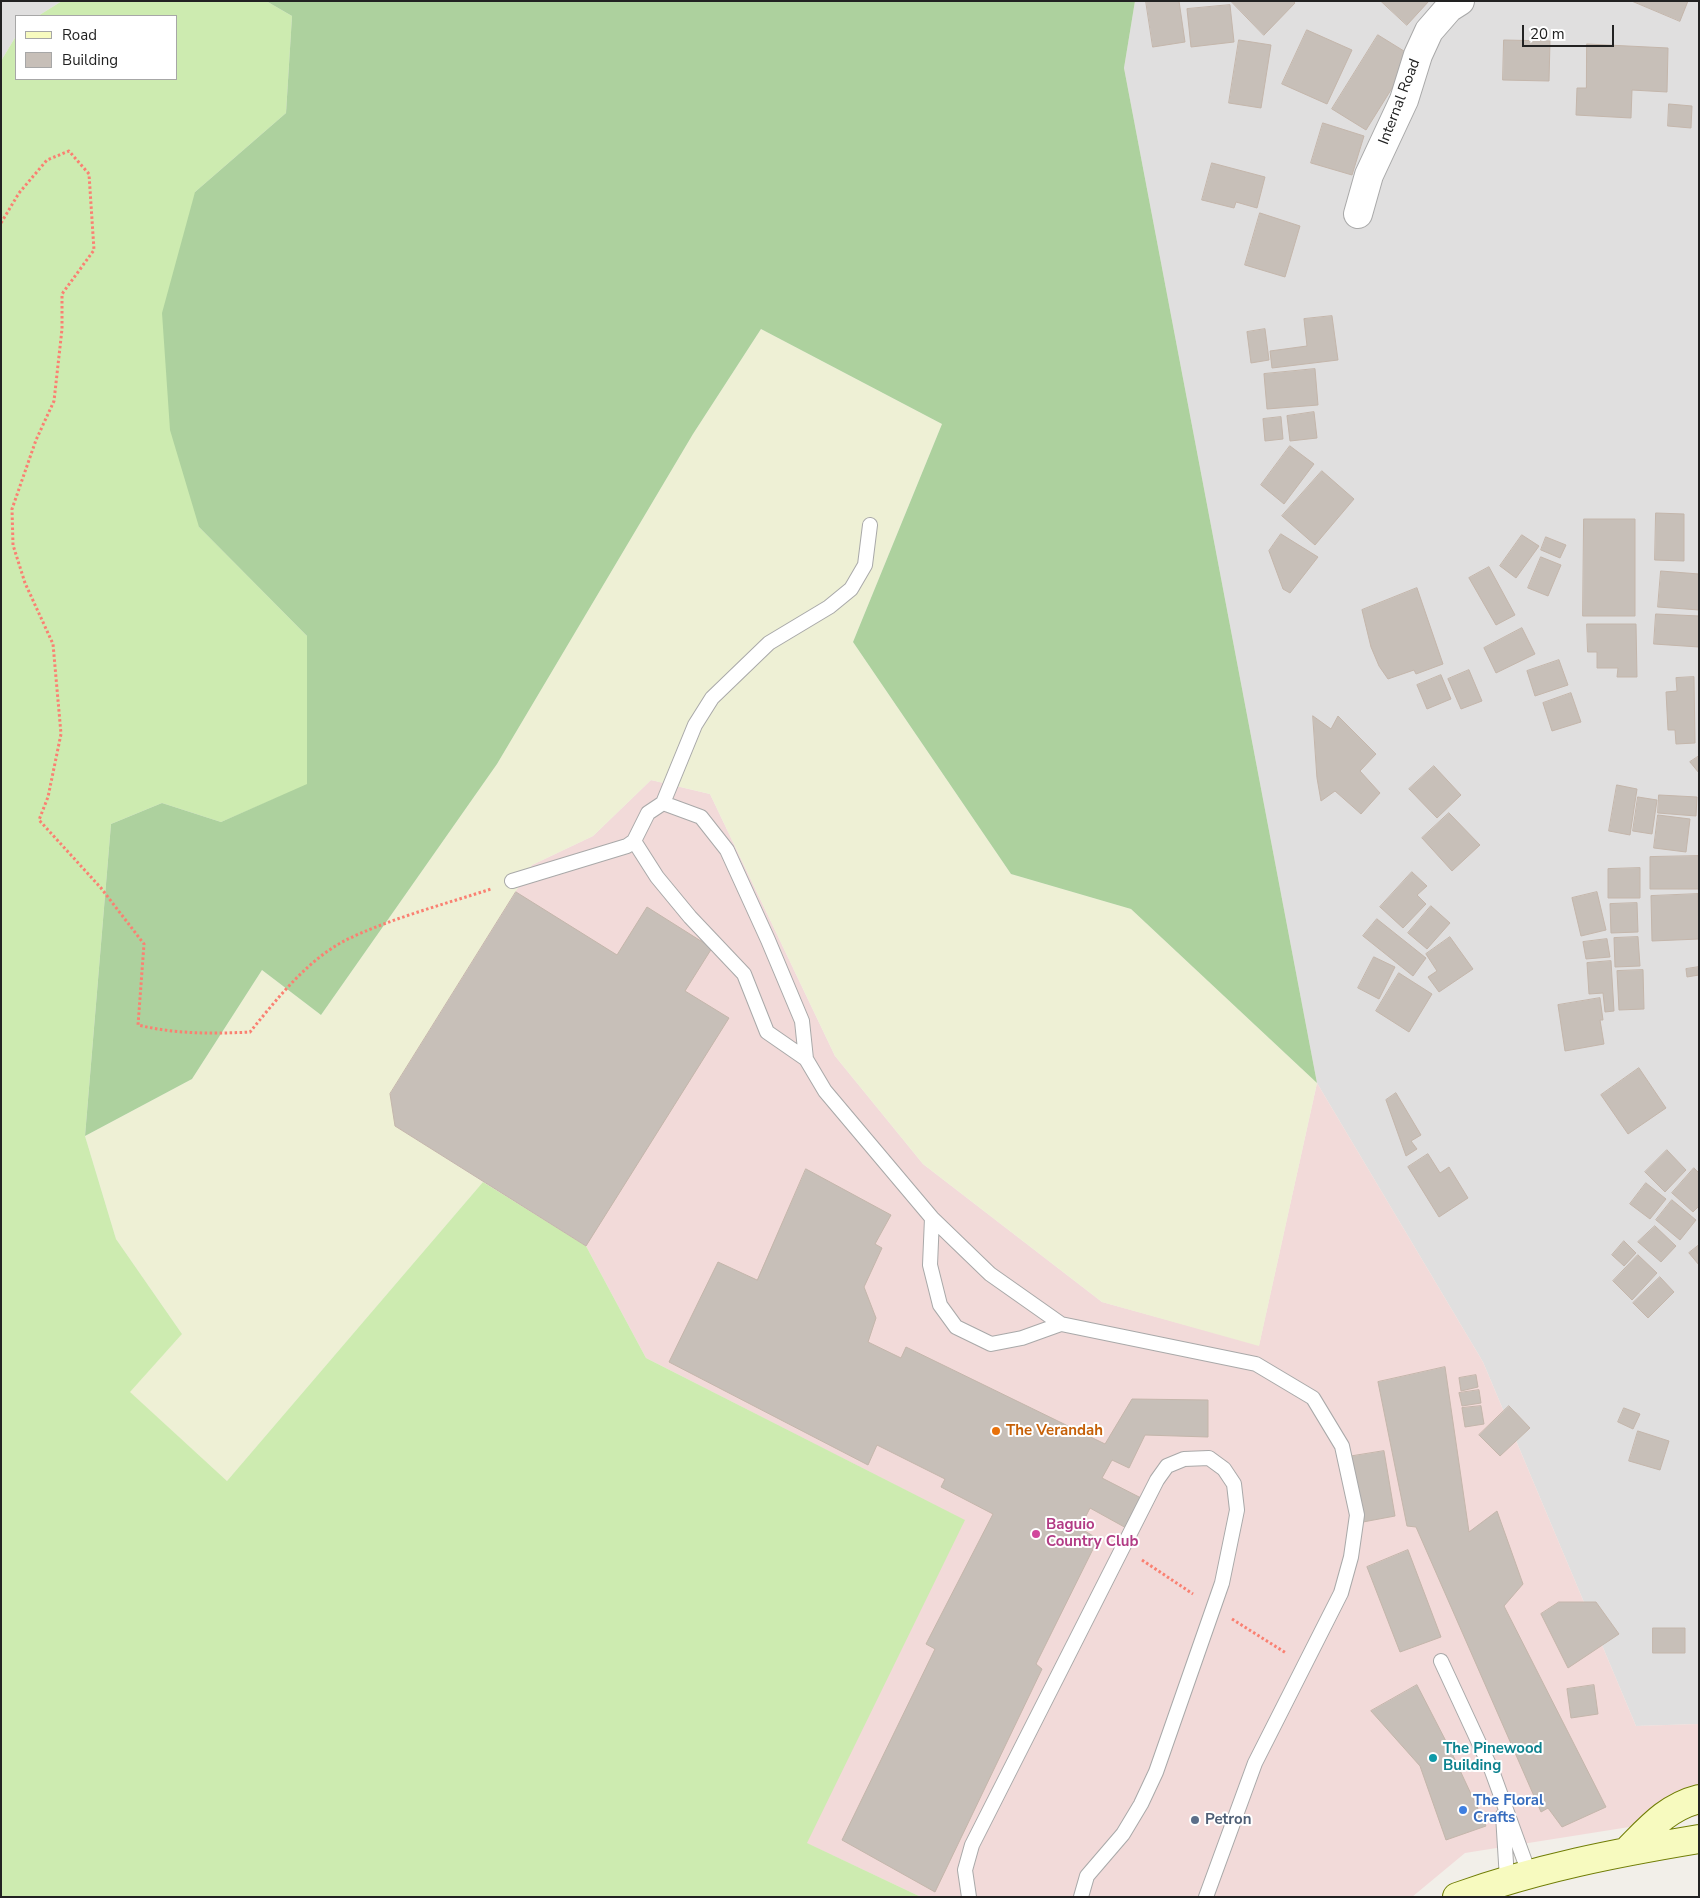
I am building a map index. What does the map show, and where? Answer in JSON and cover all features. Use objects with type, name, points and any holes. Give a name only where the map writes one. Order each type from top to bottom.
[{"type":"main road","points":[[1627,1851],[1662,1816],[1675,1808],[1699,1800]]},
{"type":"main road","points":[[1457,1897],[1518,1876],[1627,1851],[1699,1839]]},
{"type":"street","name":"Internal Road","points":[[1358,214],[1369,175],[1404,100],[1418,55],[1429,31],[1449,8],[1460,1]]},
{"type":"lane","points":[[512,881],[627,846],[634,841],[648,813],[663,802],[695,725],[712,698],[769,644],[829,608],[850,588],[865,565],[870,524]]},
{"type":"lane","points":[[663,802],[701,817],[727,850],[768,940],[802,1022],[806,1058],[825,1091],[932,1218],[990,1274],[1061,1324],[1256,1364],[1312,1398],[1342,1446],[1357,1515],[1351,1557],[1340,1593],[1254,1763],[1206,1897]]},
{"type":"lane","points":[[634,841],[657,877],[744,974],[767,1032],[806,1058]]},
{"type":"lane","points":[[932,1218],[930,1265],[940,1305],[956,1327],[991,1344],[1022,1338],[1061,1324]]},
{"type":"lane","points":[[968,1897],[965,1870],[972,1845],[1158,1480],[1167,1466],[1184,1459],[1209,1458],[1224,1469],[1234,1484],[1237,1510],[1222,1583],[1156,1772],[1141,1804],[1123,1834],[1087,1876],[1081,1897]]},
{"type":"lane","points":[[1441,1661],[1492,1771],[1502,1801],[1518,1876]]},
{"type":"lane","points":[[1502,1801],[1518,1876]]},
{"type":"path","points":[[1,223],[19,193],[47,160],[69,150],[89,174],[94,250],[62,294],[62,329],[54,401],[36,440],[12,508],[13,545],[26,583],[53,644],[61,734],[48,797],[40,820],[101,888],[144,944],[138,1025],[160,1031],[215,1034],[250,1032],[280,996],[308,969],[346,940],[512,881]]},
{"type":"shaded area","points":[[1,1],[62,1],[40,15],[15,15],[15,38],[1,61]]},
{"type":"shaded area","points":[[1135,1],[1699,1],[1699,1724],[1636,1726],[1483,1362],[1317,1083],[1124,68]]},
{"type":"shaded area","points":[[651,780],[710,794],[835,1056],[923,1164],[1102,1302],[1259,1345],[1317,1083],[1483,1362],[1636,1726],[1699,1724],[1699,1816],[1465,1853],[1412,1897],[921,1897],[806,1843],[964,1520],[646,1358],[586,1246],[395,1126],[390,1094],[532,865],[593,836]]},
{"type":"green space","points":[[62,1],[266,1],[292,16],[286,113],[195,192],[199,527],[307,636],[307,785],[221,822],[162,803],[111,824],[85,1136],[116,1239],[182,1334],[130,1392],[227,1481],[483,1182],[586,1246],[646,1358],[965,1520],[807,1843],[921,1897],[1,1897],[1,61],[15,38],[15,80],[178,80],[178,15],[40,15]]},
{"type":"green space","points":[[266,1],[1135,1],[1124,68],[1317,1083],[1131,909],[1011,874],[853,642],[942,424],[761,329],[693,434],[497,764],[321,1015],[262,970],[192,1079],[85,1136],[111,824],[162,803],[221,822],[307,784],[307,636],[199,527],[170,430],[162,313],[195,192],[286,113],[292,16]]},
{"type":"green space","points":[[761,329],[942,424],[853,642],[1011,874],[1131,909],[1317,1083],[1259,1346],[1102,1302],[923,1164],[835,1056],[710,794],[651,780],[593,836],[532,865],[390,1094],[395,1126],[483,1182],[227,1481],[129,1392],[182,1334],[116,1239],[85,1136],[192,1079],[262,970],[321,1015],[497,764],[693,434]]},
{"type":"building","points":[[1146,1],[1179,1],[1185,42],[1153,47]]},
{"type":"building","points":[[1231,1],[1293,1],[1295,3],[1264,35]]},
{"type":"building","points":[[1381,1],[1429,1],[1407,25]]},
{"type":"building","points":[[1632,1],[1688,1],[1680,21]]},
{"type":"building","points":[[1230,5],[1234,42],[1191,47],[1187,9]]},
{"type":"building","points":[[1307,30],[1352,50],[1327,104],[1282,84]]},
{"type":"building","points":[[1378,35],[1412,56],[1366,130],[1332,109]]},
{"type":"building","points":[[1239,40],[1271,45],[1261,108],[1229,103]]},
{"type":"building","points":[[1504,40],[1550,41],[1549,81],[1503,80]]},
{"type":"building","points":[[1587,44],[1668,48],[1667,92],[1632,90],[1631,118],[1576,115],[1577,88],[1586,88]]},
{"type":"building","points":[[1669,104],[1692,106],[1691,128],[1668,126]]},
{"type":"building","points":[[1323,123],[1364,136],[1352,175],[1311,163]]},
{"type":"building","points":[[1212,163],[1265,177],[1257,208],[1236,202],[1234,208],[1202,200]]},
{"type":"building","points":[[1260,213],[1300,226],[1285,277],[1245,265]]},
{"type":"building","points":[[1332,316],[1338,360],[1272,368],[1270,351],[1307,346],[1304,319]]},
{"type":"building","points":[[1265,329],[1269,360],[1251,363],[1247,332]]},
{"type":"building","points":[[1315,369],[1318,405],[1267,409],[1264,374]]},
{"type":"building","points":[[1314,412],[1317,438],[1290,441],[1287,416]]},
{"type":"building","points":[[1281,417],[1283,439],[1265,441],[1263,419]]},
{"type":"building","points":[[1290,446],[1314,464],[1284,504],[1261,485]]},
{"type":"building","points":[[1322,471],[1354,499],[1315,545],[1282,516]]},
{"type":"building","points":[[1656,513],[1684,514],[1684,561],[1655,560]]},
{"type":"building","points":[[1584,519],[1635,519],[1635,616],[1583,616]]},
{"type":"building","points":[[1281,534],[1318,557],[1290,593],[1283,589],[1269,551]]},
{"type":"building","points":[[1522,535],[1539,546],[1516,578],[1500,566]]},
{"type":"building","points":[[1546,537],[1566,545],[1560,558],[1541,550]]},
{"type":"building","points":[[1541,557],[1561,565],[1548,596],[1528,588]]},
{"type":"building","points":[[1489,567],[1515,615],[1496,625],[1469,578]]},
{"type":"building","points":[[1661,571],[1699,574],[1699,610],[1658,607]]},
{"type":"building","points":[[1417,588],[1443,664],[1416,674],[1414,670],[1388,679],[1379,666],[1371,647],[1362,610]]},
{"type":"building","points":[[1656,614],[1699,616],[1699,647],[1654,644]]},
{"type":"building","points":[[1587,624],[1636,624],[1637,677],[1617,677],[1618,668],[1597,668],[1597,652],[1588,652]]},
{"type":"building","points":[[1522,628],[1535,654],[1496,673],[1484,648]]},
{"type":"building","points":[[1559,660],[1568,685],[1535,696],[1527,671]]},
{"type":"building","points":[[1469,670],[1482,701],[1461,709],[1448,679]]},
{"type":"building","points":[[1441,675],[1451,699],[1427,709],[1417,685]]},
{"type":"building","points":[[1694,677],[1695,743],[1676,744],[1675,730],[1668,730],[1666,692],[1677,691],[1676,678]]},
{"type":"building","points":[[1571,693],[1581,722],[1552,731],[1543,703]]},
{"type":"building","points":[[1313,716],[1331,729],[1338,716],[1376,754],[1360,771],[1380,793],[1361,814],[1335,791],[1321,801],[1317,778]]},
{"type":"building","points":[[1699,756],[1699,773],[1690,762]]},
{"type":"building","points":[[1434,766],[1461,795],[1437,818],[1409,789]]},
{"type":"building","points":[[1617,785],[1637,789],[1630,835],[1609,831]]},
{"type":"building","points":[[1659,795],[1697,797],[1696,816],[1658,813]]},
{"type":"building","points":[[1638,797],[1657,800],[1652,834],[1633,831]]},
{"type":"building","points":[[1449,813],[1480,845],[1452,871],[1422,838]]},
{"type":"building","points":[[1658,815],[1690,819],[1686,852],[1654,848]]},
{"type":"building","points":[[1699,856],[1699,889],[1650,889],[1650,857]]},
{"type":"building","points":[[1640,868],[1640,898],[1608,898],[1608,869]]},
{"type":"building","points":[[1412,872],[1427,886],[1417,895],[1426,904],[1403,928],[1380,907]]},
{"type":"building","points":[[516,892],[617,955],[647,907],[712,948],[685,991],[729,1018],[586,1246],[395,1126],[390,1094]]},
{"type":"building","points":[[1597,892],[1606,930],[1581,936],[1572,898]]},
{"type":"building","points":[[1698,894],[1699,939],[1652,941],[1651,896]]},
{"type":"building","points":[[1637,903],[1638,932],[1611,933],[1610,904]]},
{"type":"building","points":[[1431,906],[1450,923],[1427,949],[1408,933]]},
{"type":"building","points":[[1377,919],[1426,958],[1413,976],[1363,936]]},
{"type":"building","points":[[1450,937],[1473,969],[1439,992],[1428,977],[1437,971],[1426,954]]},
{"type":"building","points":[[1638,937],[1640,966],[1615,967],[1614,938]]},
{"type":"building","points":[[1607,939],[1610,957],[1586,959],[1583,942]]},
{"type":"building","points":[[1374,957],[1395,967],[1379,999],[1358,988]]},
{"type":"building","points":[[1611,961],[1614,1011],[1605,1012],[1603,993],[1589,994],[1587,963]]},
{"type":"building","points":[[1699,967],[1699,975],[1687,977],[1686,969]]},
{"type":"building","points":[[1643,970],[1644,1009],[1619,1010],[1617,971]]},
{"type":"building","points":[[1399,973],[1432,994],[1409,1032],[1376,1011]]},
{"type":"building","points":[[1600,998],[1603,1020],[1600,1020],[1604,1044],[1565,1051],[1558,1005]]},
{"type":"building","points":[[1639,1068],[1666,1108],[1628,1134],[1601,1095]]},
{"type":"building","points":[[1396,1093],[1421,1135],[1411,1141],[1417,1149],[1406,1156],[1386,1100]]},
{"type":"building","points":[[1667,1150],[1686,1170],[1665,1192],[1645,1172]]},
{"type":"building","points":[[1428,1154],[1440,1173],[1449,1167],[1468,1198],[1439,1217],[1408,1167]]},
{"type":"building","points":[[1694,1168],[1699,1173],[1699,1206],[1693,1212],[1672,1193]]},
{"type":"building","name":"Baguio Country Club","points":[[806,1169],[891,1215],[875,1244],[882,1248],[864,1287],[876,1318],[868,1342],[901,1358],[906,1347],[1105,1444],[1132,1399],[1208,1400],[1208,1437],[1145,1435],[1129,1468],[1112,1460],[1102,1478],[1143,1499],[1128,1529],[1090,1508],[1080,1528],[1098,1539],[1036,1664],[1042,1669],[935,1892],[842,1840],[935,1649],[926,1644],[993,1514],[941,1487],[945,1479],[877,1445],[868,1465],[669,1362],[718,1262],[757,1280]]},
{"type":"building","points":[[1646,1183],[1666,1199],[1650,1219],[1630,1204]]},
{"type":"building","points":[[1672,1200],[1696,1220],[1680,1240],[1656,1220]]},
{"type":"building","points":[[1655,1226],[1676,1246],[1661,1262],[1638,1242]]},
{"type":"building","points":[[1624,1241],[1636,1253],[1624,1266],[1612,1255]]},
{"type":"building","points":[[1699,1245],[1699,1265],[1689,1253]]},
{"type":"building","points":[[1638,1255],[1657,1273],[1632,1300],[1613,1281]]},
{"type":"building","points":[[1660,1277],[1674,1292],[1648,1318],[1633,1303]]},
{"type":"building","points":[[1445,1367],[1469,1532],[1497,1511],[1523,1584],[1504,1606],[1606,1807],[1562,1827],[1548,1808],[1541,1812],[1416,1527],[1407,1526],[1378,1382]]},
{"type":"building","points":[[1476,1375],[1478,1387],[1461,1391],[1459,1378]]},
{"type":"building","points":[[1479,1390],[1481,1403],[1462,1406],[1459,1393]]},
{"type":"building","points":[[1481,1406],[1484,1424],[1465,1427],[1462,1408]]},
{"type":"building","points":[[1509,1406],[1530,1428],[1500,1456],[1479,1435]]},
{"type":"building","points":[[1624,1408],[1640,1414],[1633,1429],[1618,1422]]},
{"type":"building","points":[[1638,1431],[1669,1441],[1660,1470],[1629,1461]]},
{"type":"building","points":[[1384,1451],[1395,1516],[1363,1522],[1356,1478],[1351,1479],[1347,1457]]},
{"type":"building","points":[[1408,1550],[1441,1637],[1400,1652],[1367,1567]]},
{"type":"building","points":[[1559,1602],[1596,1602],[1619,1634],[1568,1668],[1541,1614]]},
{"type":"building","points":[[1653,1628],[1685,1628],[1685,1653],[1653,1653]]},
{"type":"building","name":"The Pinewood Building","points":[[1417,1685],[1450,1749],[1486,1826],[1446,1840],[1420,1766],[1371,1711]]},
{"type":"building","points":[[1594,1685],[1598,1714],[1571,1718],[1567,1689]]},
{"type":"place","name":"The Verandah","points":[[996,1431]]},
{"type":"place","name":"Baguio Country Club","points":[[1036,1534]]},
{"type":"place","name":"The Pinewood Building","points":[[1433,1758]]},
{"type":"place","name":"The Floral Crafts","points":[[1463,1810]]},
{"type":"place","name":"Petron","points":[[1195,1820]]}]
